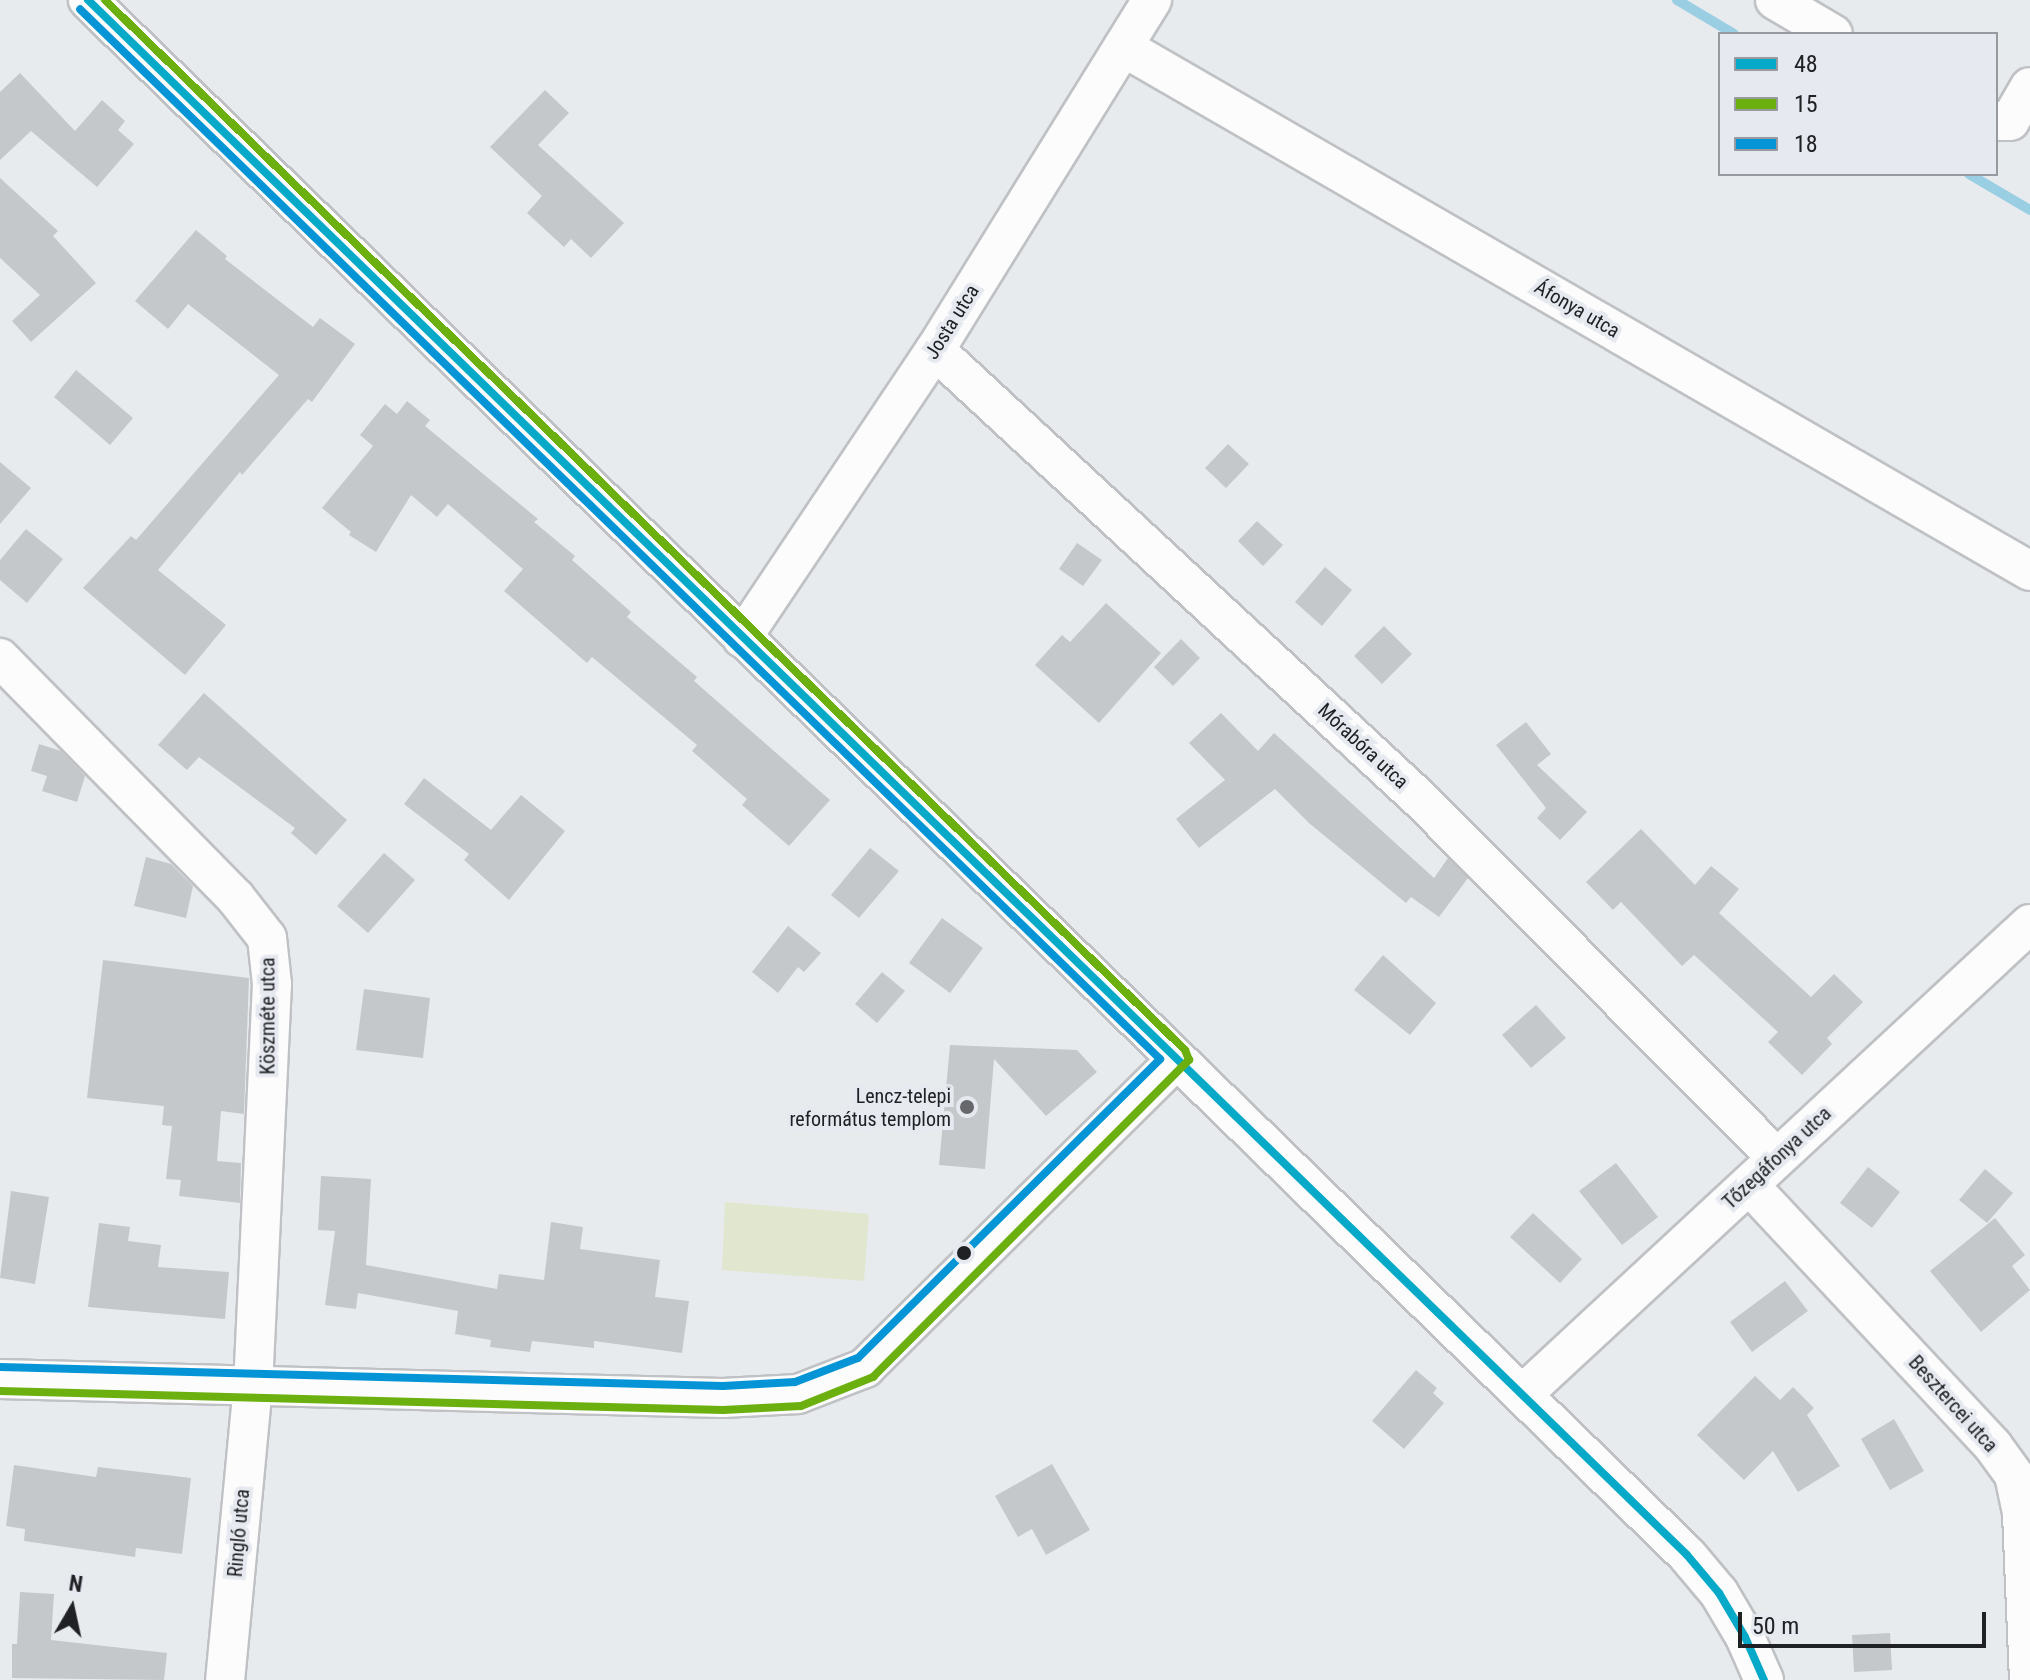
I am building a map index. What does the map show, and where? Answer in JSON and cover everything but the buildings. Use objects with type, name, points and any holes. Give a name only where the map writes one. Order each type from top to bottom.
[{"type":"street","points":[[88,0],[742,638],[1524,1393],[1687,1555],[1719,1593],[1745,1637],[1764,1680]]},
{"type":"street","name":"Josta utca","points":[[742,638],[935,350],[1152,0]]},
{"type":"street","points":[[1775,0],[1830,32]]},
{"type":"street","name":"Áfonya utca","points":[[1123,47],[2030,571]]},
{"type":"street","points":[[1998,121],[2010,121],[2030,87]]},
{"type":"street","name":"Mórabóra utca","points":[[935,350],[1421,800],[1776,1157]]},
{"type":"street","name":"Köszméte utca","points":[[0,658],[235,897],[267,938],[272,984],[253,1385]]},
{"type":"street","name":"Tőzegáfonya utca","points":[[1524,1393],[2030,924]]},
{"type":"street","points":[[0,1379],[723,1398],[798,1394],[865,1368],[1177,1059]]},
{"type":"street","name":"Besztercei utca","points":[[1749,1185],[1993,1446],[2014,1475],[2022,1513],[2029,1680]]},
{"type":"street","name":"Ringló utca","points":[[225,1680],[253,1385]]},
{"type":"green space","points":[[725,1202],[869,1214],[864,1281],[722,1270]]},
{"type":"waterway","points":[[1677,0],[1731,32]]},
{"type":"waterway","points":[[1972,176],[2030,210]]},
{"type":"transit line","name":"48","points":[[88,0],[1687,1555],[1719,1593],[1745,1637],[1764,1680]]},
{"type":"transit line","name":"15","points":[[0,1391],[723,1410],[801,1406],[873,1377],[1189,1060],[1185,1050],[105,0]]},
{"type":"transit line","name":"18","points":[[0,1367],[723,1386],[795,1382],[858,1358],[1160,1059],[80,9]]},
{"type":"place","name":"Lencz-telepi református templom","points":[[967,1107]]}]
